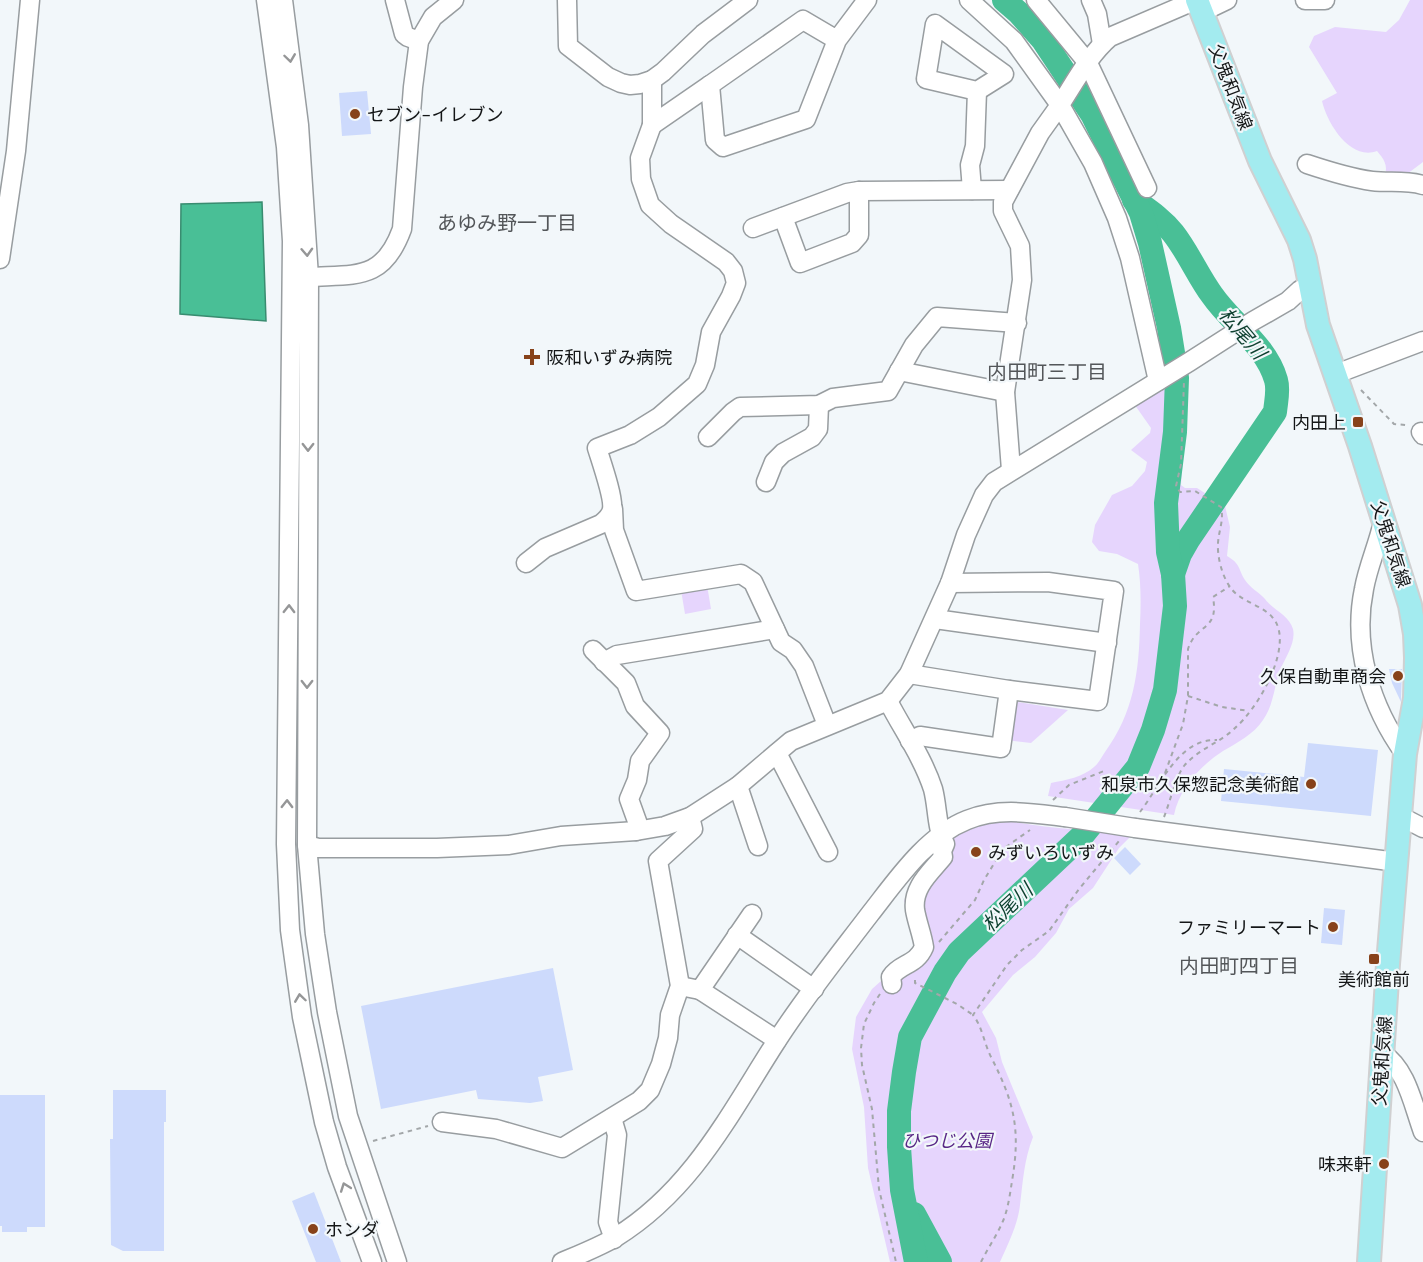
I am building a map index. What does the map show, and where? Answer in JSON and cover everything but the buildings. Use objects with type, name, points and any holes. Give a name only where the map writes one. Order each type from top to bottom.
[{"type":"main road","name":"父鬼和気線","points":[[1198,4],[1260,161],[1299,240],[1318,325],[1336,374],[1410,605],[1415,634],[1414,698],[1405,754],[1396,862],[1370,1262]]},
{"type":"street","points":[[0,259],[15,151],[30,0]]},
{"type":"street","points":[[266,0],[286,147],[292,241],[286,844],[290,930],[302,1017],[324,1122],[337,1167],[372,1262]]},
{"type":"street","points":[[283,0],[299,125],[309,277],[306,845],[315,934],[348,1116],[397,1262]]},
{"type":"street","points":[[395,0],[404,34],[419,40]]},
{"type":"street","points":[[309,277],[356,274],[373,270],[384,262],[395,248],[402,229],[419,40],[433,16],[454,0]]},
{"type":"street","points":[[567,0],[568,46],[608,77],[621,83],[640,84],[652,80],[703,34],[748,0]]},
{"type":"street","points":[[710,85],[715,140],[723,147],[806,119],[837,40],[867,0]]},
{"type":"street","points":[[969,0],[1014,41],[1062,101],[1093,163],[1130,258],[1160,379]]},
{"type":"street","points":[[1036,0],[1086,66],[1147,188]]},
{"type":"street","points":[[1091,0],[1097,14],[1102,44]]},
{"type":"street","points":[[1011,470],[1005,393],[1022,280],[1020,246],[1003,211],[1003,202],[1040,133],[1102,44],[1110,37],[1198,4],[1227,0]]},
{"type":"street","points":[[1305,0],[1325,0]]},
{"type":"street","points":[[652,125],[803,20],[837,40]]},
{"type":"street","points":[[652,80],[652,125],[640,158],[641,179],[650,206],[671,224],[726,262],[733,271],[736,283],[711,332],[705,365],[697,384],[659,417],[630,435],[597,448],[613,508],[614,530],[636,591],[741,574],[753,582],[781,642],[793,650],[804,666],[827,726]]},
{"type":"street","points":[[972,190],[970,165],[975,146],[977,91]]},
{"type":"street","points":[[1307,164],[1361,179],[1420,178]]},
{"type":"street","points":[[753,228],[846,193],[859,191],[1009,190]]},
{"type":"street","points":[[783,217],[800,263],[852,243],[859,235],[859,191]]},
{"type":"street","points":[[306,845],[318,848],[509,845],[561,836],[636,831],[665,826],[690,817],[738,786],[791,741],[888,701],[909,674],[950,584],[966,536],[984,495],[994,482],[1160,379],[1187,371],[1225,339],[1310,285]]},
{"type":"street","points":[[708,438],[740,407],[819,405],[833,398],[888,391],[914,345],[937,317],[1017,323]]},
{"type":"street","points":[[1336,374],[1423,341]]},
{"type":"street","points":[[900,371],[1005,393]]},
{"type":"street","points":[[766,482],[774,462],[783,453],[812,437],[818,429],[819,405]]},
{"type":"street","points":[[526,563],[545,548],[601,524],[609,518],[613,508]]},
{"type":"street","points":[[1383,522],[1364,589],[1360,615],[1361,651],[1390,734],[1405,754]]},
{"type":"street","points":[[909,674],[1098,701],[1114,591],[1048,582],[950,584]]},
{"type":"street","points":[[935,619],[1107,643]]},
{"type":"street","points":[[636,831],[638,824],[629,799],[638,780],[636,758],[665,728],[635,706],[626,683],[599,656],[775,629]]},
{"type":"street","points":[[910,741],[920,736],[1001,748],[1009,690]]},
{"type":"street","points":[[888,701],[927,774],[933,791],[940,834],[945,844],[942,851],[943,857],[920,884],[915,897],[915,909],[924,947],[915,960],[894,971],[891,977],[892,984]]},
{"type":"street","points":[[777,753],[808,798],[821,848]]},
{"type":"street","points":[[738,786],[758,846]]},
{"type":"street","points":[[562,1262],[614,1239],[653,1209],[688,1175],[709,1148],[777,1040],[887,893],[940,834],[966,820],[992,813],[1025,812],[1396,862]]},
{"type":"street","points":[[1400,816],[1423,828]]},
{"type":"street","points":[[442,1122],[496,1129],[562,1148],[639,1101],[650,1090],[661,1064],[668,1038],[670,1015],[680,986],[657,861],[693,829],[690,817]]},
{"type":"street","points":[[699,990],[752,914]]},
{"type":"street","points":[[737,935],[814,989]]},
{"type":"street","points":[[680,986],[699,990],[777,1040]]},
{"type":"street","points":[[1382,1053],[1393,1060],[1404,1080],[1423,1132]]},
{"type":"street","points":[[612,1118],[617,1135],[608,1222],[614,1239]]},
{"type":"path","points":[[1158,831],[1182,768],[1204,748],[1235,729],[1250,711],[1269,680],[1277,658],[1279,631],[1270,613],[1241,598],[1230,586],[1218,553],[1218,542],[1224,518],[1221,507],[1195,491],[1179,492],[1176,486],[1181,464],[1187,371]]},
{"type":"path","points":[[1336,374],[1366,393],[1394,424],[1410,425],[1422,434]]},
{"type":"path","points":[[1163,779],[1183,724],[1188,696],[1188,655],[1191,642],[1215,615],[1213,597],[1230,586]]},
{"type":"path","points":[[1188,696],[1221,707],[1250,711]]},
{"type":"path","points":[[973,1015],[1007,965],[1022,950],[1049,931],[1079,889],[1131,827],[1181,754],[1207,740],[1217,740]]},
{"type":"path","points":[[1053,800],[1069,785],[1104,771]]},
{"type":"path","points":[[934,948],[975,900],[1003,849],[1030,830]]},
{"type":"path","points":[[897,1262],[879,1189],[872,1109],[864,1080],[861,1048],[867,1014],[880,994],[913,972],[915,983],[957,1004],[978,1021],[981,1033],[1008,1093],[1018,1137],[1016,1161],[1004,1219],[981,1262]]},
{"type":"path","points":[[366,1143],[442,1122]]},
{"type":"green space","points":[[1410,0],[1423,0],[1423,162],[1407,174],[1385,176],[1385,162],[1377,151],[1367,153],[1358,150],[1341,138],[1334,129],[1322,101],[1337,93],[1309,47],[1314,36],[1335,27],[1386,32],[1399,20]]},
{"type":"green space","points":[[1189,362],[1181,485],[1185,488],[1197,488],[1225,506],[1230,527],[1227,556],[1237,564],[1249,585],[1291,624],[1294,634],[1292,644],[1263,720],[1250,734],[1215,757],[1192,778],[1181,796],[1174,815],[1048,796],[1051,783],[1080,776],[1099,762],[1115,737],[1129,707],[1136,675],[1139,642],[1140,579],[1138,564],[1117,554],[1099,551],[1092,542],[1095,525],[1112,495],[1132,486],[1145,471],[1147,462],[1131,450],[1150,433],[1151,428],[1132,401]]},
{"type":"green space","points":[[707,585],[711,609],[685,614],[681,590]]},
{"type":"green space","points":[[1012,701],[1068,710],[1031,743],[1006,740]]},
{"type":"green space","name":"ひつじ公園","points":[[1005,820],[1131,836],[1119,848],[1093,888],[1069,909],[1056,933],[1035,957],[1013,975],[982,1012],[996,1038],[1002,1062],[1033,1137],[1026,1162],[1017,1219],[1000,1262],[890,1262],[868,1168],[864,1107],[852,1049],[856,1017],[872,989],[916,950],[912,917],[904,901],[934,858],[940,842],[977,825]]},
{"type":"shaded area","points":[[262,202],[266,321],[180,314],[181,204]]},
{"type":"waterway","name":"松尾川","points":[[916,1262],[902,1190],[899,1147],[899,1111],[910,1037],[945,972],[959,952],[1082,836],[1138,767],[1153,730],[1165,690],[1175,606],[1173,574],[1168,552],[1166,503],[1175,432],[1177,378],[1169,328],[1150,243],[1141,213],[1092,114],[1043,40],[1004,0]]},
{"type":"waterway","name":"松尾川","points":[[1134,200],[1160,219],[1173,233],[1220,306],[1265,356],[1277,384],[1275,412],[1188,540],[1173,574]]},
{"type":"waterway","points":[[914,1214],[940,1262]]},
{"type":"place","name":"セブン-イレブン","points":[[355,114]]},
{"type":"place","name":"阪和いずみ病院","points":[[532,357]]},
{"type":"place","name":"内田上","points":[[1358,422]]},
{"type":"place","name":"久保自動車商会","points":[[1398,676]]},
{"type":"place","name":"和泉市久保惣記念美術館","points":[[1311,784]]},
{"type":"place","name":"みずいろいずみ","points":[[976,852]]},
{"type":"place","name":"ファミリーマート","points":[[1333,927]]},
{"type":"place","name":"美術館前","points":[[1374,959]]},
{"type":"place","name":"味来軒","points":[[1384,1164]]},
{"type":"place","name":"ホンダ","points":[[313,1229]]},
{"type":"district","name":"あゆみ野一丁目","points":[[507,222]]},
{"type":"district","name":"内田町三丁目","points":[[1047,371]]},
{"type":"district","name":"内田町四丁目","points":[[1239,965]]}]
